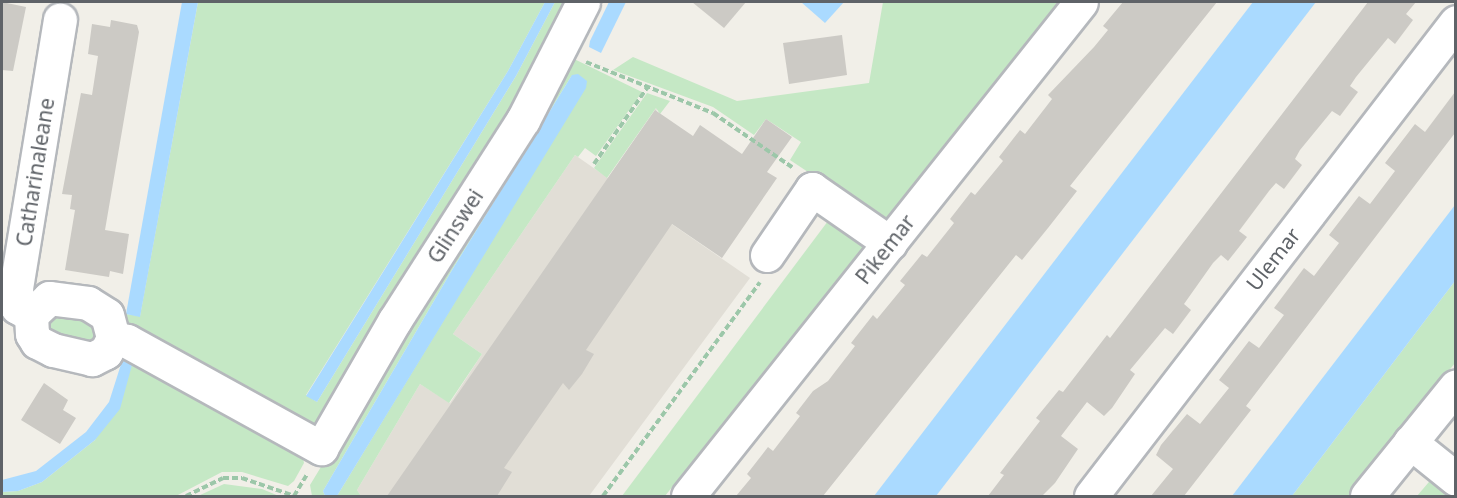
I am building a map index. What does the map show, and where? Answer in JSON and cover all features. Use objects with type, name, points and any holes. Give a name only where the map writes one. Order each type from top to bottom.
[{"type":"street","name":"Glinswei","points":[[113,338],[127,341],[321,448],[395,320],[523,120],[562,50],[583,2]]},
{"type":"street","name":"Pikemar","points":[[688,496],[1082,2]]},
{"type":"street","name":"Catharinaleane","points":[[60,21],[16,288],[17,307],[31,315],[32,334],[37,342],[73,356],[99,356],[113,338]]},
{"type":"street","name":"Ulemar","points":[[1091,496],[1455,22]]},
{"type":"street","points":[[767,264],[812,189],[890,243]]},
{"type":"street","points":[[31,315],[50,298],[88,303],[107,315],[113,338]]},
{"type":"street","points":[[1367,496],[1455,386]]},
{"type":"street","points":[[1410,442],[1455,479]]},
{"type":"path","points":[[562,50],[647,88],[713,113],[815,184],[812,189]]},
{"type":"path","points":[[594,164],[647,88]]},
{"type":"path","points":[[603,496],[767,264]]},
{"type":"path","points":[[186,496],[223,478],[242,478],[294,496]]},
{"type":"shaded area","points":[[657,107],[644,205],[750,278],[589,496],[361,496],[357,490],[420,384],[450,403],[482,354],[453,334],[575,155],[608,178]]},
{"type":"green space","points":[[198,2],[545,2],[508,71],[306,395],[317,402],[516,76],[555,2],[575,2],[325,426],[308,431],[123,328],[126,314],[140,316]]},
{"type":"green space","points":[[883,2],[1058,2],[883,222],[790,160],[801,142],[766,119],[754,135],[713,107],[613,70],[633,57],[737,101],[869,83]]},
{"type":"green space","points":[[570,57],[642,92],[596,156],[585,148],[578,157],[575,155],[453,334],[482,354],[449,403],[420,384],[357,490],[361,496],[337,496],[510,211],[572,75],[452,270],[323,491],[325,496],[312,496],[310,485]]},
{"type":"green space","points":[[647,93],[670,101],[660,114],[656,108],[607,178],[594,168]]},
{"type":"green space","points":[[831,217],[867,242],[665,496],[622,496]]},
{"type":"green space","points":[[1455,281],[1455,363],[1350,496],[1292,496]]},
{"type":"green space","points":[[53,315],[87,315],[103,338],[82,346],[52,331],[48,324]]},
{"type":"green space","points":[[135,354],[300,445],[304,463],[294,481],[288,486],[242,472],[222,472],[176,496],[2,496],[2,492],[18,491],[42,482],[95,440]]},
{"type":"green space","points":[[1434,476],[1455,493],[1455,496],[1417,496]]},
{"type":"green space","points":[[224,484],[262,489],[279,496],[198,496]]},
{"type":"water","points":[[182,2],[198,2],[140,317],[126,314]]},
{"type":"water","points":[[545,2],[555,2],[516,76],[317,402],[306,396],[508,71]]},
{"type":"water","points":[[609,2],[626,2],[601,53],[589,47]]},
{"type":"water","points":[[801,2],[844,2],[825,23]]},
{"type":"water","points":[[1253,2],[1316,2],[936,496],[874,496]]},
{"type":"water","points":[[578,74],[587,81],[586,88],[337,496],[325,496],[323,491],[452,270],[572,75]]},
{"type":"water","points":[[1455,205],[1455,281],[1292,496],[1232,496]]},
{"type":"water","points":[[135,354],[120,409],[95,440],[42,482],[18,491],[2,492],[2,480],[36,471],[86,432],[109,402],[123,358]]},
{"type":"building","points":[[2,2],[26,7],[13,71],[2,70]]},
{"type":"building","points":[[692,2],[746,2],[724,28]]},
{"type":"building","points":[[1123,2],[1217,2],[1070,186],[1077,191],[1048,228],[1022,260],[1016,255],[823,496],[736,496],[751,478],[747,474],[768,447],[773,451],[800,416],[796,413],[813,391],[828,381],[855,346],[851,343],[873,315],[877,319],[905,285],[900,281],[922,254],[927,257],[954,223],[950,219],[971,192],[975,195],[1003,161],[999,157],[1020,130],[1025,134],[1052,99],[1048,95],[1108,30],[1103,26]]},
{"type":"building","points":[[1368,2],[1416,2],[1406,14],[1413,20],[1395,44],[1388,38],[1356,77],[1350,86],[1358,92],[1340,116],[1332,111],[1300,150],[1295,159],[1302,165],[1284,189],[1276,183],[1269,191],[1239,231],[1247,237],[1228,261],[1221,255],[1213,263],[1184,304],[1191,310],[1173,334],[1165,328],[1130,370],[1135,374],[1112,408],[1104,416],[1087,402],[1061,436],[1078,449],[1055,483],[1042,496],[988,496],[1004,475],[1000,473],[1040,421],[1036,418],[1059,390],[1063,392],[1107,335],[1110,338]]},
{"type":"building","points":[[111,20],[137,25],[139,32],[105,230],[129,234],[123,274],[110,271],[109,277],[65,270],[75,210],[70,209],[72,195],[62,194],[81,93],[92,95],[98,56],[88,54],[92,24],[110,27]]},
{"type":"building","points":[[842,35],[847,75],[789,84],[783,43]]},
{"type":"building","points":[[1455,92],[1455,133],[1246,406],[1251,410],[1184,496],[1151,496],[1173,469],[1156,455],[1161,445],[1187,414],[1200,424],[1229,388],[1219,380],[1249,341],[1259,348],[1284,315],[1274,308],[1304,268],[1314,276],[1339,243],[1329,235],[1359,196],[1370,204],[1395,171],[1385,163],[1415,124],[1425,132]]},
{"type":"building","points":[[655,110],[693,136],[700,125],[742,154],[766,119],[792,137],[767,172],[777,178],[722,258],[672,224],[586,350],[594,354],[582,374],[569,390],[563,383],[504,468],[512,472],[497,496],[387,496]]},
{"type":"building","points":[[44,383],[68,400],[63,410],[76,418],[60,444],[21,420]]}]
